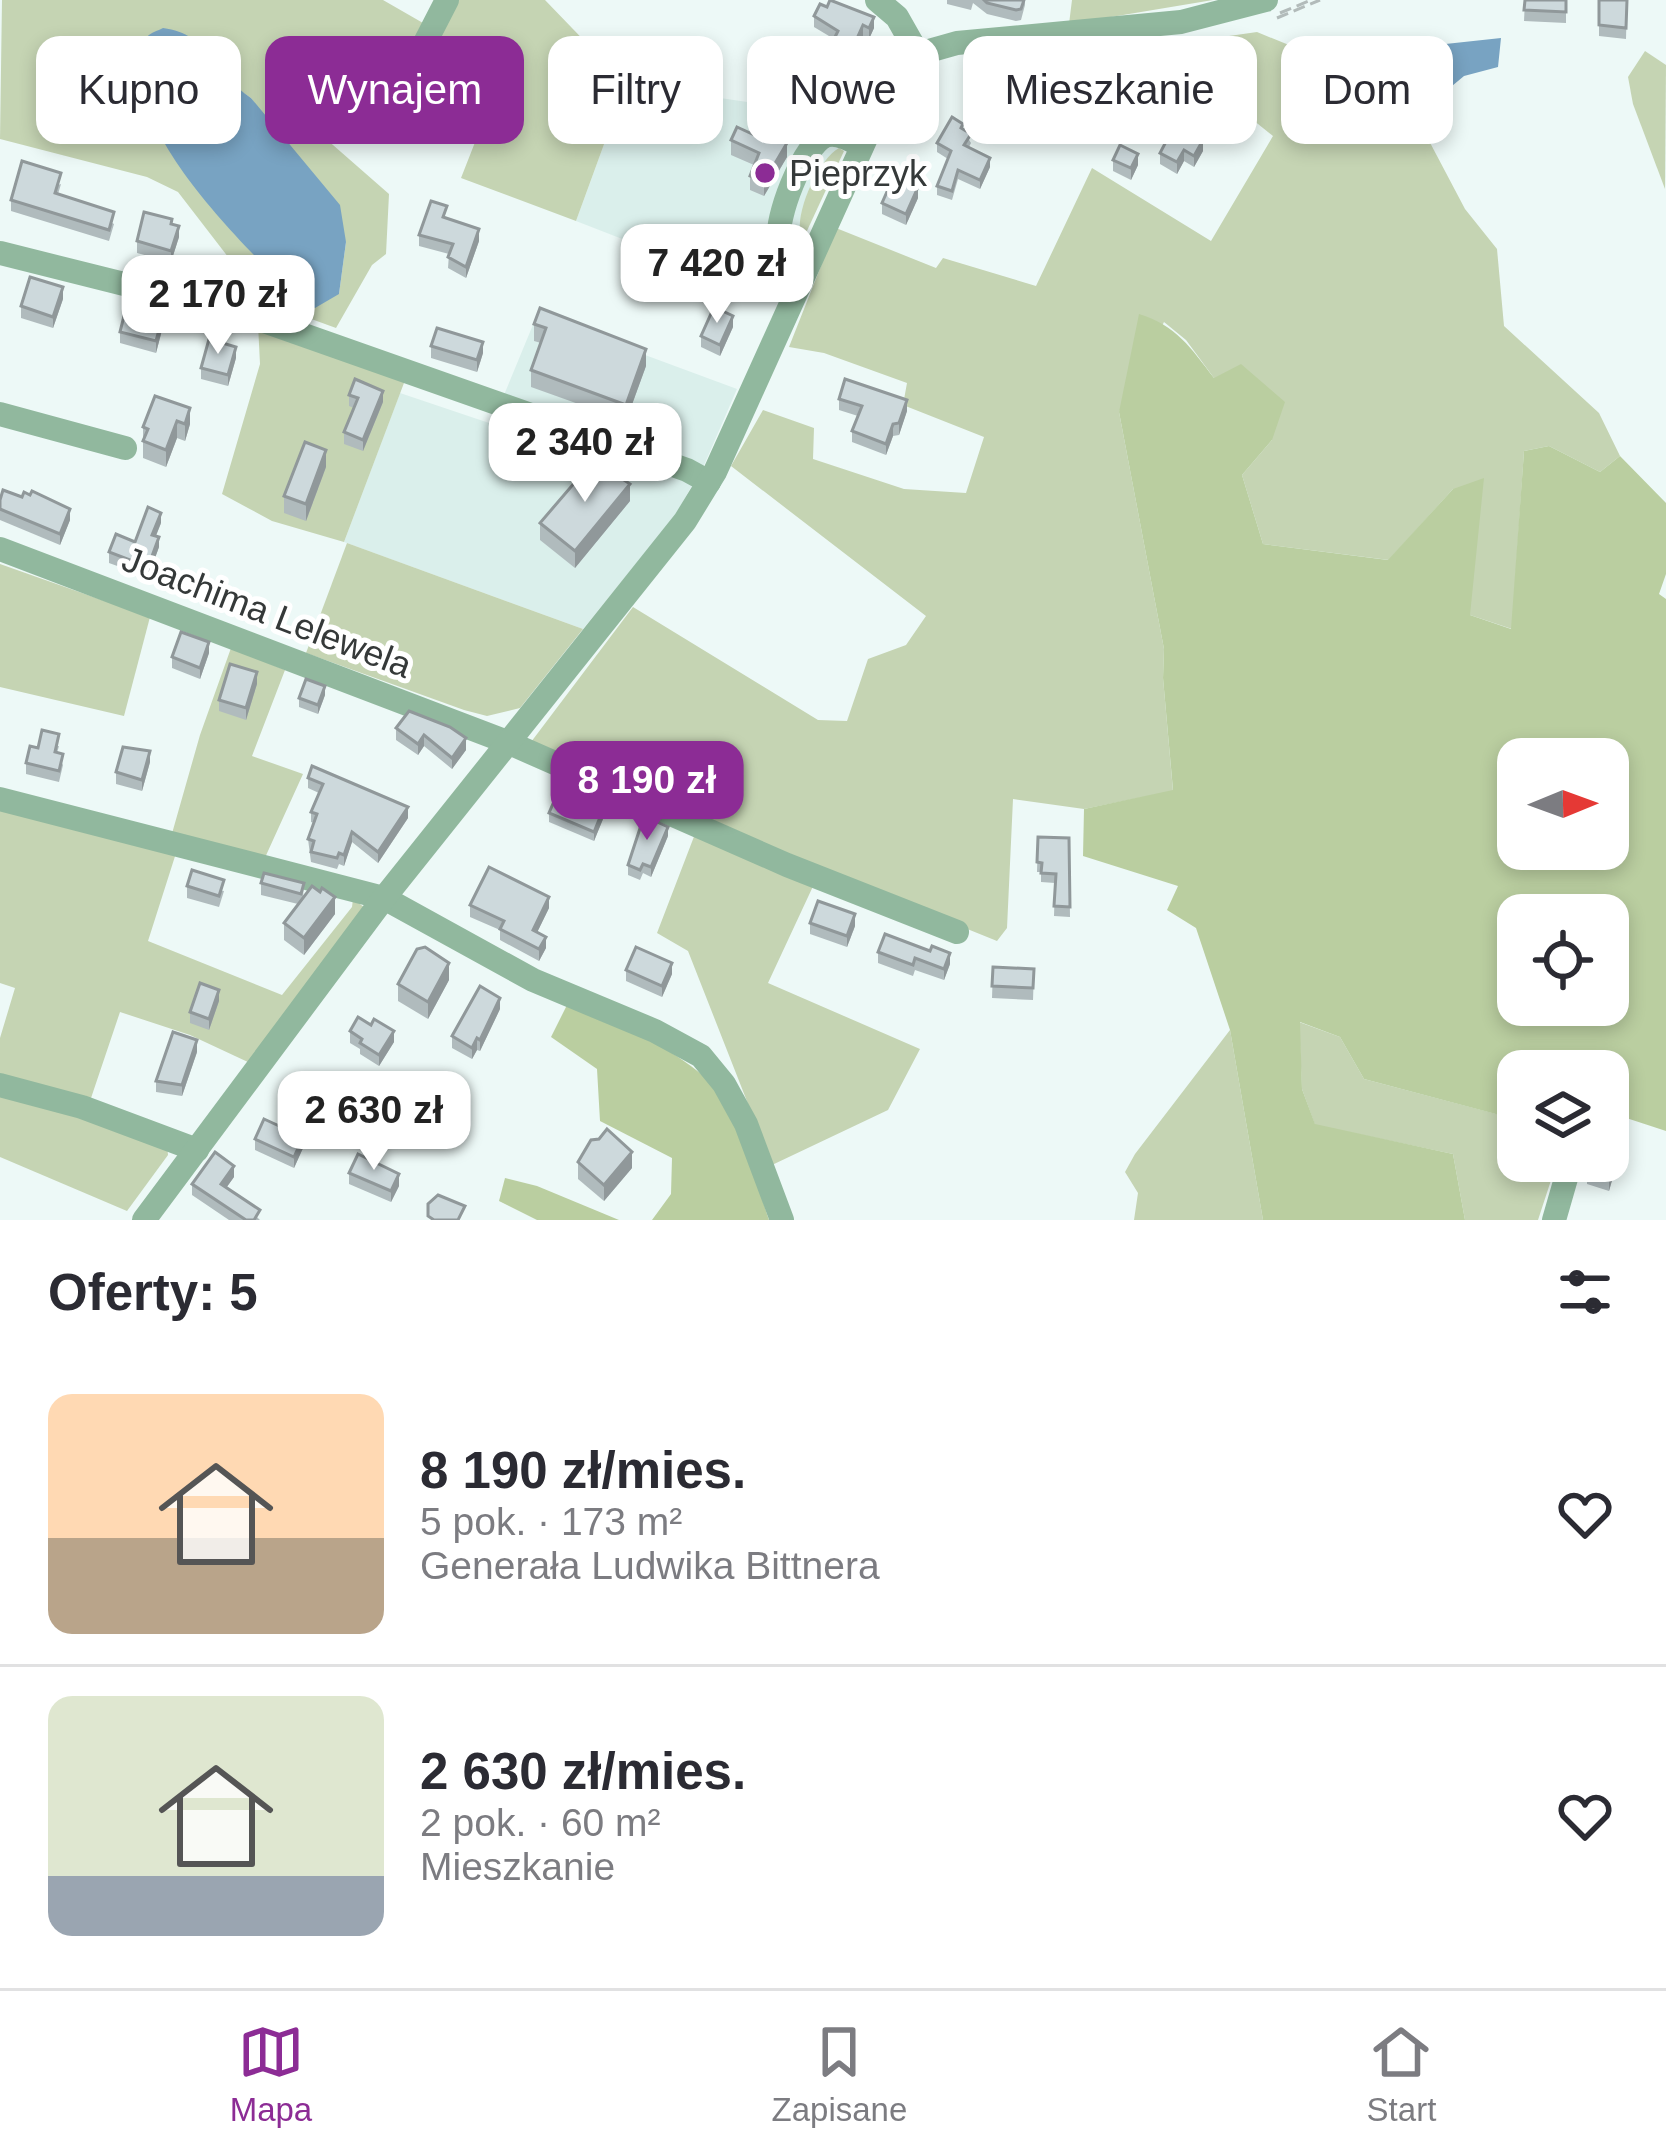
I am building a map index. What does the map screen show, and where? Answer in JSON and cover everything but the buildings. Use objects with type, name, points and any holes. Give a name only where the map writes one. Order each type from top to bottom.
[{"type":"street","points":[[428,36],[447,0]]},
{"type":"street","points":[[878,0],[897,17],[908,36]]},
{"type":"street","points":[[939,48],[1181,22],[1266,0]]},
{"type":"street","points":[[144,1220],[384,898],[685,521],[709,482],[812,256],[862,146],[838,134],[828,134],[809,149],[776,226],[778,242],[812,256]]},
{"type":"street","points":[[0,253],[244,314],[496,400],[709,482]]},
{"type":"street","points":[[0,414],[125,448]]},
{"type":"street","name":"Joachima Lelewela","points":[[0,550],[508,742],[787,865],[957,932]]},
{"type":"street","points":[[0,799],[384,898],[533,980],[655,1031],[701,1056],[724,1084],[746,1124],[782,1220]]},
{"type":"street","points":[[0,1085],[82,1107],[196,1150]]},
{"type":"street","points":[[1553,1220],[1565,1182]]},
{"type":"shaded area","points":[[723,98],[747,102],[747,144],[843,144],[774,298],[576,221],[604,144],[723,144]]},
{"type":"shaded area","points":[[537,315],[737,389],[705,463],[674,517],[583,629],[344,542],[400,393],[492,424]]},
{"type":"green space","points":[[2,0],[383,0],[423,23],[417,36],[265,36],[265,117],[241,91],[241,36],[36,36],[36,144],[166,144],[233,232],[339,294],[346,242],[283,144],[332,144],[389,194],[386,254],[372,265],[336,328],[262,301],[178,192],[147,177],[0,139]]},
{"type":"green space","points":[[450,0],[545,0],[580,36],[548,36],[548,144],[604,144],[576,221],[461,178],[474,144],[524,144],[524,36],[429,36]]},
{"type":"green space","points":[[1072,0],[1213,0],[1069,24]]},
{"type":"green space","points":[[1257,32],[1281,42],[1281,144],[1431,144],[1465,209],[1497,249],[1504,326],[1599,413],[1620,456],[1600,472],[1549,446],[1524,451],[1512,629],[1470,615],[1453,489],[1389,560],[1263,544],[1242,475],[1272,440],[1186,340],[1164,322],[1119,412],[1164,649],[1173,791],[1084,809],[1013,799],[1007,928],[997,941],[525,750],[633,607],[818,720],[847,721],[868,659],[906,645],[926,616],[731,466],[763,410],[814,428],[813,459],[904,489],[966,493],[984,437],[903,405],[907,383],[824,353],[789,347],[836,228],[936,268],[943,258],[1036,286],[1092,168],[1211,241],[1273,136],[1257,123],[1257,36],[1229,36]]},
{"type":"green space","points":[[1645,51],[1666,65],[1665,189],[1633,104],[1628,77]]},
{"type":"green space","points":[[839,148],[844,151],[806,233],[800,231],[811,185]]},
{"type":"green space","points":[[1139,314],[1173,331],[1214,378],[1241,364],[1285,402],[1272,440],[1242,475],[1263,544],[1388,560],[1453,489],[1484,478],[1470,615],[1511,629],[1524,451],[1549,446],[1600,472],[1620,456],[1666,503],[1666,574],[1659,594],[1666,599],[1666,1131],[1629,1119],[1629,1050],[1497,1050],[1497,1114],[1364,1079],[1340,1037],[1300,1022],[1302,1089],[1315,1124],[1453,1154],[1465,1220],[1263,1220],[1230,1030],[1196,928],[1167,910],[1178,886],[1083,856],[1084,809],[1173,790],[1164,649],[1119,412]]},
{"type":"green space","points":[[258,324],[407,375],[344,542],[272,521],[222,494],[260,364]]},
{"type":"green space","points":[[347,543],[583,629],[520,708],[487,716],[306,653]]},
{"type":"green space","points":[[0,564],[150,617],[124,716],[0,687]]},
{"type":"green space","points":[[231,648],[285,670],[252,756],[303,774],[263,862],[171,837]]},
{"type":"green space","points":[[0,806],[177,850],[148,941],[282,995],[352,907],[353,899],[368,910],[250,1063],[190,1035],[120,1012],[89,1104],[0,1078],[0,1038],[15,988],[0,983]]},
{"type":"green space","points":[[695,834],[815,882],[768,983],[920,1049],[888,1110],[772,1165],[688,951],[657,933]]},
{"type":"green space","points":[[569,1001],[660,1046],[709,1081],[738,1127],[769,1220],[652,1220],[671,1194],[672,1158],[600,1121],[597,1069],[551,1037]]},
{"type":"green space","points":[[1299,1022],[1340,1037],[1364,1079],[1497,1114],[1497,1182],[1550,1182],[1538,1220],[1465,1220],[1453,1154],[1315,1125],[1302,1089]]},
{"type":"green space","points":[[1230,1030],[1263,1220],[1134,1220],[1138,1193],[1125,1172]]},
{"type":"green space","points":[[0,1091],[167,1144],[168,1155],[127,1211],[0,1157]]},
{"type":"green space","points":[[505,1178],[619,1220],[537,1220],[499,1201]]},
{"type":"water","points":[[163,28],[188,36],[148,36]]},
{"type":"water","points":[[1501,38],[1498,67],[1464,76],[1453,85],[1453,43]]},
{"type":"water","points":[[241,90],[265,115],[265,144],[289,144],[340,205],[346,242],[339,294],[315,308],[302,305],[228,227],[166,144],[241,144]]},
{"type":"place","name":"Pieprzyk","points":[[765,173]]}]
